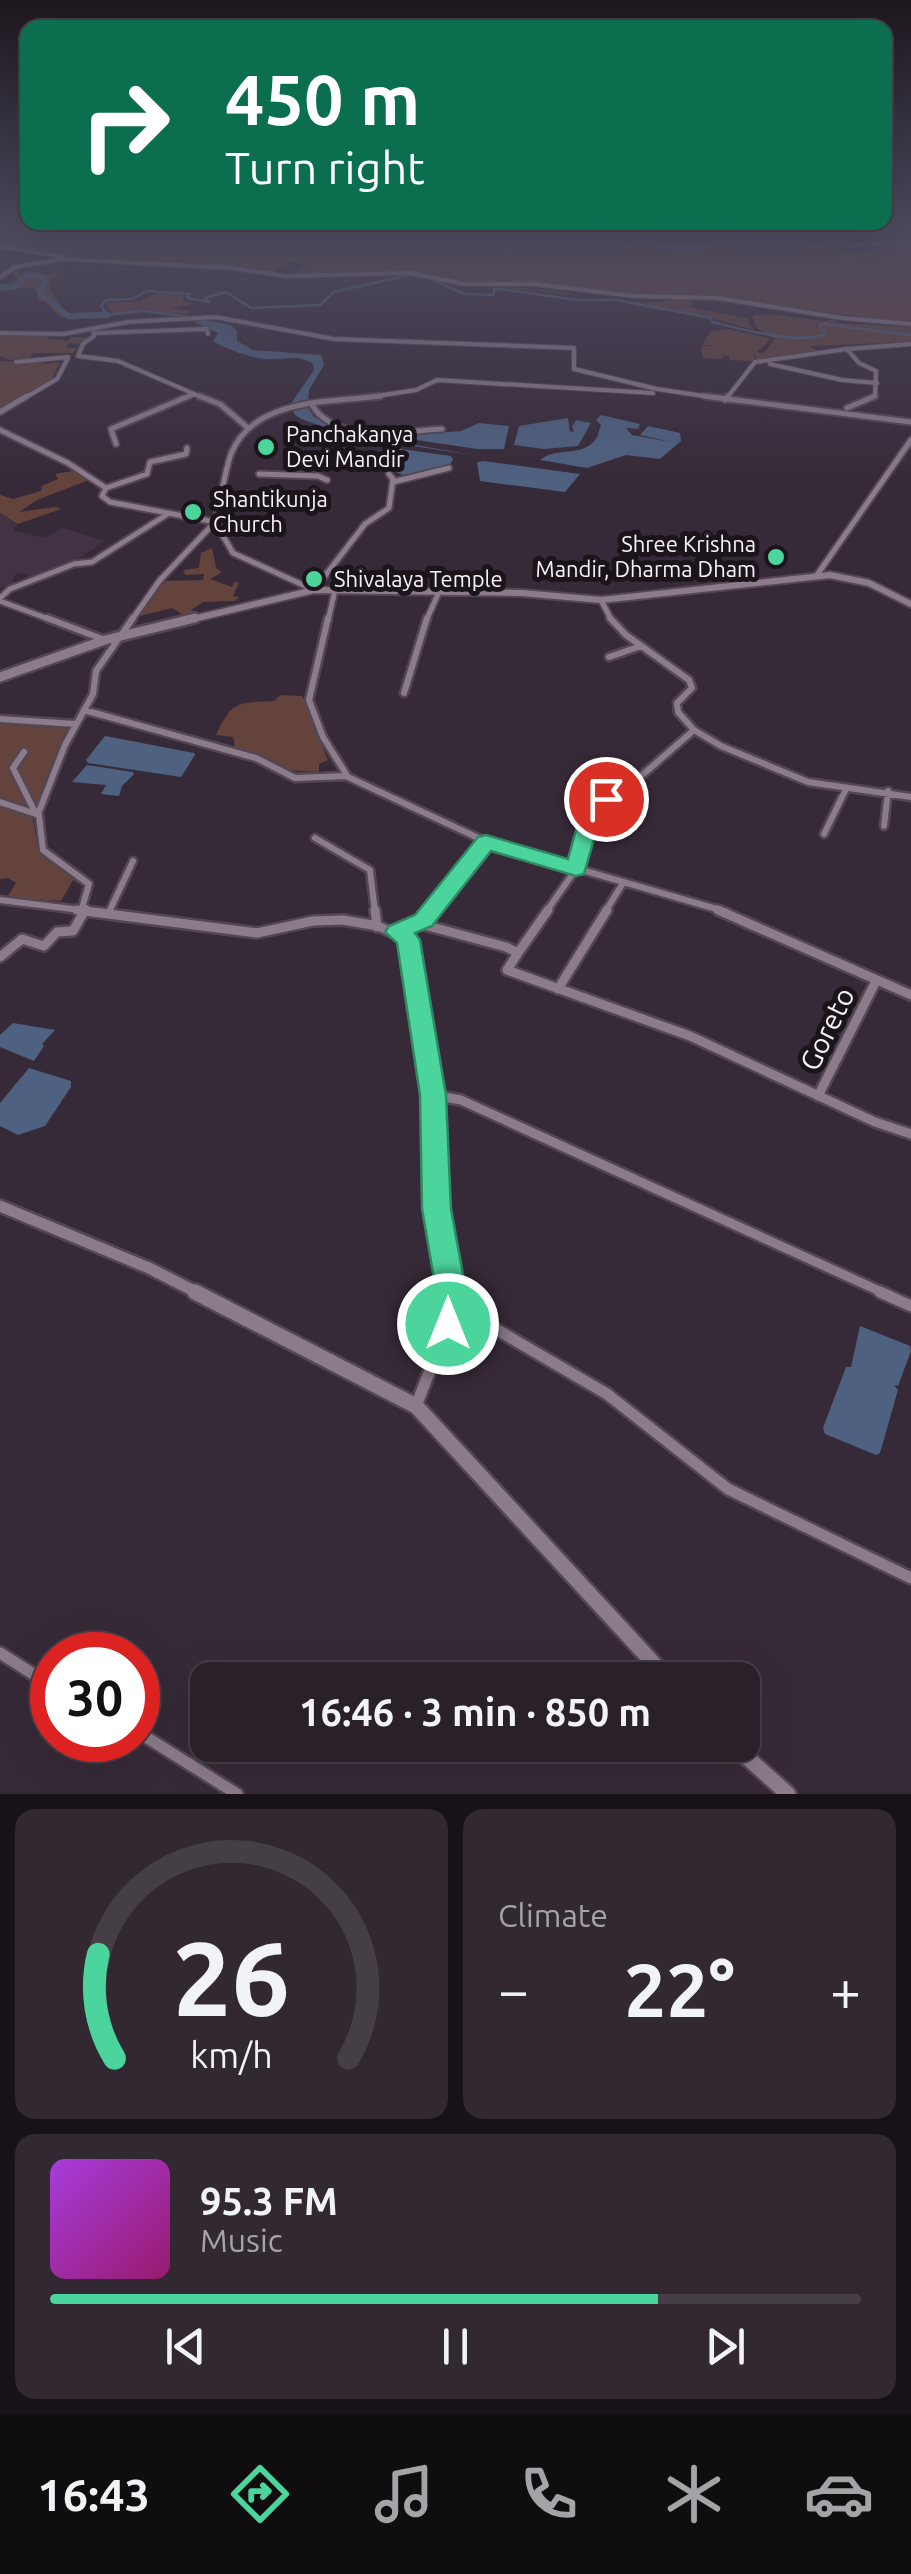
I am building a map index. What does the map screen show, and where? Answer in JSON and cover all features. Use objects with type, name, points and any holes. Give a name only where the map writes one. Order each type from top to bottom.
[{"type":"street","points":[[810,312],[911,324]]},
{"type":"street","points":[[78,356],[94,331],[128,322],[215,317],[334,339],[574,348],[574,369],[662,392],[843,410],[911,422]]},
{"type":"street","points":[[0,333],[175,328],[207,330],[208,334]]},
{"type":"street","points":[[724,400],[755,362],[911,344]]},
{"type":"street","points":[[843,410],[876,396],[877,383],[876,371],[859,363],[847,349]]},
{"type":"street","points":[[16,362],[108,357],[220,404],[241,418],[248,428]]},
{"type":"street","points":[[0,412],[56,379],[68,358]]},
{"type":"street","points":[[755,362],[877,383]]},
{"type":"street","points":[[36,813],[93,694],[96,671],[160,580],[215,522],[226,468],[248,428],[292,410],[413,390],[437,380],[640,394],[662,392]]},
{"type":"street","points":[[116,444],[110,428],[194,394]]},
{"type":"street","points":[[312,405],[320,417],[370,434],[442,429]]},
{"type":"street","points":[[0,430],[68,463],[106,488]]},
{"type":"street","points":[[817,575],[911,440]]},
{"type":"street","points":[[187,448],[186,454],[150,462],[147,474],[106,488],[102,496],[110,502],[166,515],[215,522]]},
{"type":"street","points":[[898,456],[911,460]]},
{"type":"street","points":[[314,590],[366,524],[390,508],[391,478],[448,468]]},
{"type":"street","points":[[258,474],[318,476],[326,480]]},
{"type":"street","points":[[105,640],[0,599],[10,589],[74,564],[92,562],[166,515]]},
{"type":"street","points":[[215,522],[234,553],[256,560],[284,577],[310,584],[314,590]]},
{"type":"street","points":[[0,677],[118,636],[314,590],[601,600],[817,575],[868,583],[911,604]]},
{"type":"street","points":[[335,590],[308,700],[323,736],[347,776]]},
{"type":"street","points":[[404,693],[428,614],[439,592]]},
{"type":"street","points":[[601,600],[609,616],[641,646],[689,680],[692,688],[677,703],[678,712],[694,730],[721,746],[808,782],[911,797]]},
{"type":"street","points":[[609,657],[641,646]]},
{"type":"street","points":[[84,710],[256,758],[296,778],[347,776],[486,842],[740,916],[911,995]]},
{"type":"street","points":[[0,720],[76,724]]},
{"type":"street","points":[[694,730],[640,778],[592,808],[576,869],[507,970],[690,1036],[911,1134]]},
{"type":"street","points":[[0,957],[22,939],[44,946],[57,932],[74,931],[89,884],[43,850],[36,813],[13,768],[24,752]]},
{"type":"street","points":[[824,834],[846,789]]},
{"type":"street","points":[[884,826],[888,791]]},
{"type":"street","points":[[0,802],[36,813]]},
{"type":"street","points":[[315,838],[370,870],[378,927]]},
{"type":"street","points":[[397,932],[418,923],[486,842]]},
{"type":"street","points":[[109,912],[133,861]]},
{"type":"street","points":[[558,989],[622,883]]},
{"type":"street","points":[[0,900],[274,934],[318,920],[378,927],[408,940],[433,1095],[436,1209],[451,1303],[434,1366],[416,1406]]},
{"type":"street","points":[[418,923],[436,933],[504,944],[518,953]]},
{"type":"street","name":"Goreto","points":[[818,1096],[876,981]]},
{"type":"street","points":[[433,1095],[461,1100],[911,1306]]},
{"type":"street","points":[[0,1206],[149,1268],[416,1406],[652,1662]]},
{"type":"street","points":[[451,1303],[606,1394],[728,1489],[911,1578]]},
{"type":"street","points":[[0,1653],[30,1672]]},
{"type":"street","points":[[160,1746],[237,1794]]},
{"type":"street","points":[[751,1762],[788,1794]]},
{"type":"shaded area","points":[[54,312],[67,312],[75,316],[74,321]]},
{"type":"shaded area","points":[[683,312],[714,312],[746,318],[754,330]]},
{"type":"shaded area","points":[[823,312],[911,312],[911,322]]},
{"type":"shaded area","points":[[770,314],[911,327],[911,342],[810,346],[817,351],[756,361],[755,352],[754,361],[729,360],[730,356],[703,358],[701,347],[714,345],[702,345],[711,331],[729,329],[771,339],[757,352],[764,353],[775,339],[757,328],[752,316]]},
{"type":"shaded area","points":[[0,334],[48,335],[49,339],[68,341],[71,337],[88,338],[81,344],[69,343],[66,348],[77,348],[74,353],[34,353],[28,358],[11,360],[0,356]]},
{"type":"shaded area","points":[[0,361],[60,362],[51,381],[0,411]]},
{"type":"shaded area","points":[[73,471],[89,480],[37,500],[19,512],[61,509],[18,524],[0,513],[0,495],[13,499],[41,491],[42,486],[58,479],[55,474]]},
{"type":"shaded area","points":[[0,513],[18,524],[13,530],[45,538],[62,528],[105,541],[72,563],[27,580],[29,574],[17,573],[12,579],[17,585],[0,587]]},
{"type":"shaded area","points":[[212,548],[216,568],[222,572],[210,579],[232,587],[235,581],[239,583],[233,596],[239,597],[235,601],[203,602],[191,610],[199,613],[185,616],[172,608],[135,617],[165,581],[203,580],[204,574],[185,575],[184,570],[199,568],[201,553]]},
{"type":"shaded area","points":[[280,695],[302,696],[306,703],[328,760],[319,764],[319,772],[287,770],[235,747],[233,737],[216,735],[232,709],[252,702],[274,701]]},
{"type":"shaded area","points":[[0,722],[73,725],[37,811],[15,767],[25,750],[9,766],[32,809],[0,801]]},
{"type":"shaded area","points":[[0,804],[32,813],[38,851],[83,886],[73,880],[61,901],[7,897],[16,883],[0,879]]},
{"type":"water","points":[[192,321],[231,325],[237,331],[237,341],[253,350],[321,355],[324,365],[309,390],[308,401],[301,407],[309,409],[314,417],[381,439],[478,456],[355,437],[301,419],[294,414],[292,402],[314,370],[313,364],[296,358],[260,358],[232,350],[213,341],[218,333]]},
{"type":"water","points":[[601,415],[640,424],[638,429],[626,428],[632,435],[671,442],[640,435],[648,426],[680,433],[681,441],[660,459],[626,455],[587,468],[540,460],[590,445],[598,436],[601,425],[596,420]]},
{"type":"water","points":[[568,418],[570,432],[574,431],[576,420],[591,423],[578,446],[544,449],[514,445],[519,426]]},
{"type":"water","points":[[479,423],[509,426],[504,449],[477,449],[390,436],[461,431]]},
{"type":"water","points":[[387,447],[453,459],[449,467],[403,475],[372,461],[377,452]]},
{"type":"water","points":[[477,462],[580,474],[565,492],[480,481]]},
{"type":"water","points":[[105,736],[195,755],[181,777],[88,763],[86,760]]},
{"type":"water","points":[[87,765],[134,774],[122,786],[119,796],[101,794],[106,785],[72,782]]},
{"type":"water","points":[[13,1023],[55,1030],[34,1061],[0,1047],[0,1035]]},
{"type":"water","points":[[29,1068],[71,1081],[71,1087],[45,1126],[18,1135],[0,1126],[0,1103]]},
{"type":"water","points":[[860,1326],[910,1346],[911,1351],[898,1386],[894,1385],[898,1390],[880,1453],[876,1455],[825,1434],[823,1428],[846,1367],[851,1367]]},
{"type":"waterway","points":[[63,312],[68,316],[107,315]]},
{"type":"waterway","points":[[105,312],[107,315],[137,312]]},
{"type":"waterway","points":[[149,312],[185,316]]},
{"type":"waterway","points":[[678,312],[785,337],[825,334],[820,326],[823,324],[911,335]]},
{"type":"place","name":"Panchakanya Devi Mandir","points":[[266,447]]},
{"type":"place","name":"Shantikunja Church","points":[[193,512]]},
{"type":"place","name":"Shree Krishna Mandir, Dharma Dham","points":[[776,557]]},
{"type":"place","name":"Shivalaya Temple","points":[[314,579]]},
{"type":"route","points":[[448,1324],[452,1296],[436,1209],[433,1095],[408,940],[397,932],[424,920],[486,842],[576,869],[592,808],[606,799]]}]
